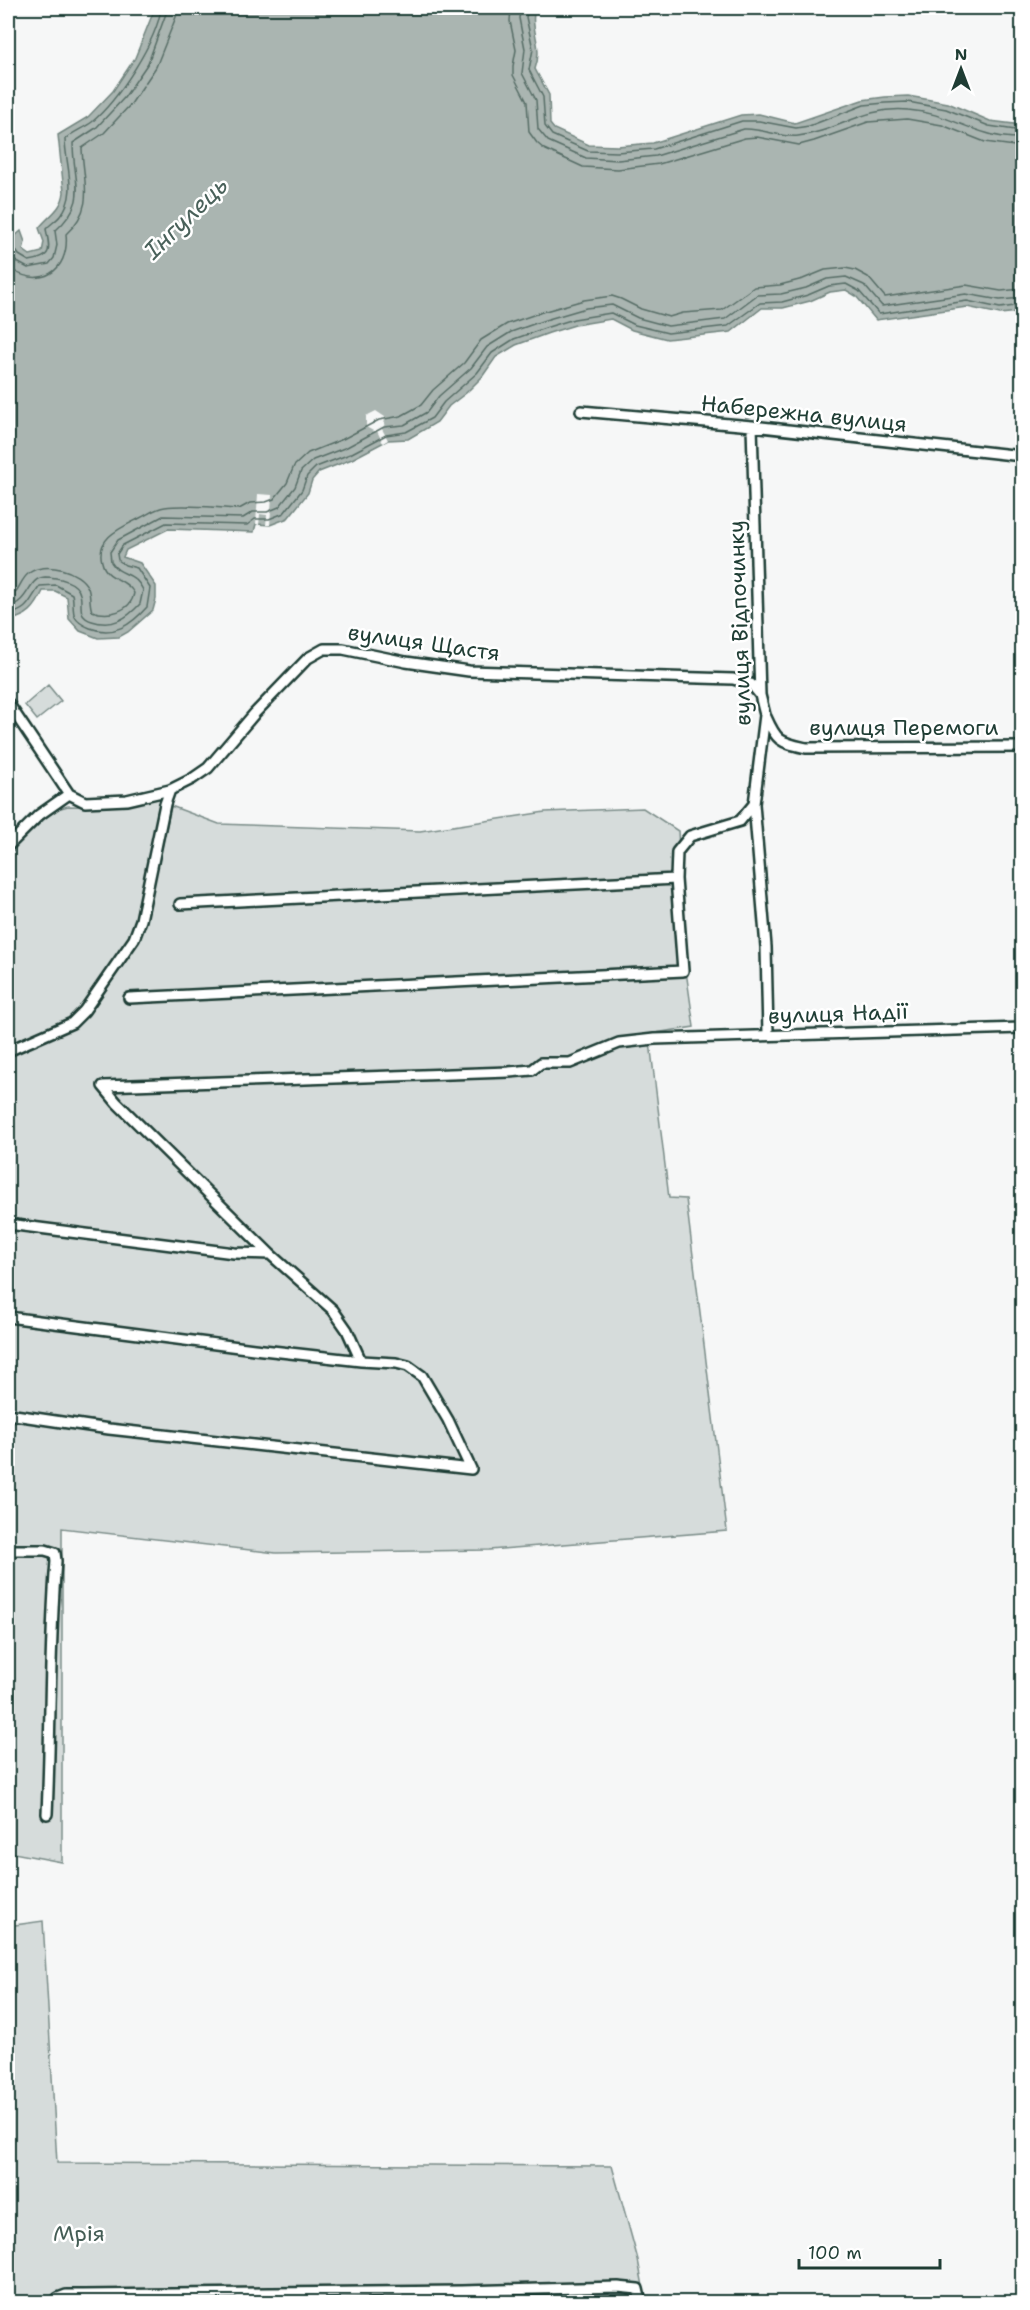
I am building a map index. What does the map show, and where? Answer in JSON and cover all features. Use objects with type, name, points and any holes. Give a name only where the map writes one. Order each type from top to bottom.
[{"type":"street","name":"Набережна вулиця","points":[[581,411],[752,426],[1023,456]]},
{"type":"street","name":"вулиця Відпочинку","points":[[752,426],[760,694],[765,715],[754,804],[766,947],[768,1034]]},
{"type":"street","name":"вулиця Щастя","points":[[69,794],[86,802],[127,800],[170,790],[192,779],[208,768],[308,658],[324,649],[343,650],[469,671],[733,680],[751,684],[760,694]]},
{"type":"street","points":[[8,703],[69,794],[39,815],[8,846]]},
{"type":"street","name":"вулиця Перемоги","points":[[765,715],[774,736],[786,743],[806,748],[1023,747]]},
{"type":"street","points":[[8,1051],[72,1023],[84,1011],[134,939],[141,920],[165,804],[170,790]]},
{"type":"street","points":[[129,998],[683,971],[676,879],[677,852],[690,836],[740,821],[754,804]]},
{"type":"street","points":[[180,904],[676,879]]},
{"type":"street","name":"вулиця Надії","points":[[270,1254],[117,1103],[104,1086],[509,1072],[532,1070],[541,1063],[570,1063],[619,1043],[654,1039],[1023,1028]]},
{"type":"street","points":[[8,1224],[234,1253],[270,1254],[333,1311],[347,1330],[361,1361]]},
{"type":"street","points":[[8,1317],[408,1366],[422,1376],[448,1420],[471,1469],[109,1429],[8,1414]]},
{"type":"street","points":[[8,1550],[45,1550],[55,1554],[50,1657],[51,1715],[47,1814]]},
{"type":"street","points":[[55,2302],[66,2295],[618,2287],[638,2289],[641,2302]]},
{"type":"green space","points":[[48,685],[61,701],[37,720],[25,705]]},
{"type":"green space","points":[[162,795],[137,918],[129,937],[82,1007],[72,1018],[8,1047],[8,854],[54,810],[68,806],[106,807],[128,804]]},
{"type":"green space","points":[[171,806],[219,824],[420,831],[545,812],[643,808],[678,831],[686,971],[694,1027],[649,1034],[669,1198],[686,1199],[727,1531],[489,1550],[276,1553],[62,1528],[62,1862],[8,1852],[8,1057],[76,1025],[137,941],[146,920]]},
{"type":"green space","name":"Мрія","points":[[43,1921],[57,2163],[612,2166],[638,2260],[646,2302],[8,2302],[8,1926]]},
{"type":"water","name":"Інгулець","points":[[155,8],[535,8],[534,23],[538,53],[535,69],[549,95],[550,124],[554,129],[589,145],[617,146],[653,143],[741,115],[759,114],[795,123],[862,100],[885,97],[908,96],[948,103],[990,121],[1022,125],[1022,310],[1000,314],[967,307],[876,320],[856,296],[846,290],[830,292],[810,301],[783,308],[762,308],[731,332],[667,339],[632,330],[611,319],[575,325],[516,345],[496,357],[482,377],[449,406],[437,422],[408,439],[388,440],[352,459],[319,472],[312,480],[308,493],[288,518],[270,525],[256,524],[254,532],[168,529],[126,550],[123,557],[140,563],[156,586],[156,599],[153,610],[119,637],[98,638],[80,631],[69,619],[67,597],[55,591],[43,591],[30,611],[8,621],[8,248],[14,237],[21,231],[25,242],[23,250],[30,255],[42,252],[44,242],[39,228],[58,208],[64,192],[58,135],[88,117],[113,91],[135,58]]},
{"type":"pier","points":[[376,411],[385,417],[382,429],[388,440],[383,443],[377,431],[366,427],[366,416]]},
{"type":"pier","points":[[258,494],[272,495],[270,525],[266,525],[267,515],[260,514],[259,525],[256,524]]}]
